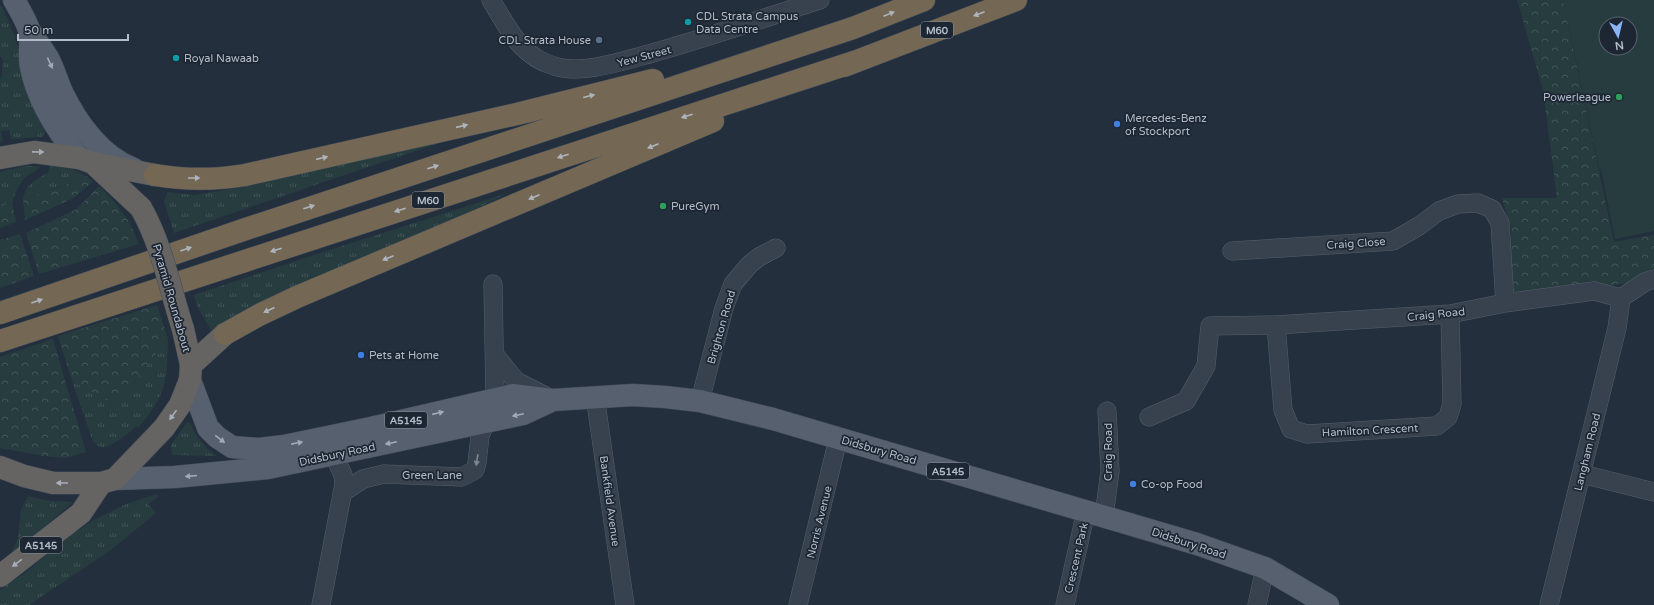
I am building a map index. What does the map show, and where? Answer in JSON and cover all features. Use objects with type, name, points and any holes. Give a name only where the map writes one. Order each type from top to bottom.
[{"type":"highway","points":[[0,313],[243,230],[854,28],[924,0]]},
{"type":"highway","name":"M60","points":[[190,373],[225,334],[259,315],[304,294],[857,61],[1016,0]]},
{"type":"highway","points":[[0,158],[34,152],[86,160],[173,178],[225,178],[245,175],[517,114],[854,28]]},
{"type":"highway","name":"M60","points":[[0,341],[857,61]]},
{"type":"highway","name":"Pyramid Roundabout","points":[[86,160],[141,208],[149,222],[156,239],[183,329],[190,373]]},
{"type":"highway","points":[[0,467],[24,476],[53,483],[108,481],[164,428],[180,405],[190,373]]},
{"type":"highway","name":"A5145","points":[[0,576],[81,513],[108,481]]},
{"type":"main road","points":[[22,10],[30,66],[38,91],[52,120],[65,141],[86,160]]},
{"type":"main road","points":[[22,10],[48,58],[69,105],[94,141],[111,157],[131,168],[149,174]]},
{"type":"main road","name":"Didsbury Road","points":[[190,373],[202,415],[208,428],[232,447],[259,449],[284,446],[371,428],[513,395],[553,400],[595,396],[652,396],[700,401],[773,419],[1197,544],[1264,568],[1328,605]]},
{"type":"main road","name":"Didsbury Road","points":[[108,481],[217,474],[268,468],[523,414],[553,400]]},
{"type":"street","name":"Yew Street","points":[[491,0],[521,48],[554,67],[577,68],[606,66],[687,44],[820,0]]},
{"type":"street","name":"Craig Close","points":[[1232,251],[1393,241],[1419,226],[1439,211],[1458,204],[1478,203],[1492,209],[1500,223],[1505,303]]},
{"type":"street","name":"Brighton Road","points":[[700,401],[730,289],[738,277],[750,264],[758,257],[776,248]]},
{"type":"street","points":[[1621,298],[1645,282],[1654,278]]},
{"type":"street","points":[[493,284],[495,398]]},
{"type":"street","name":"Craig Road","points":[[1149,418],[1186,401],[1206,366],[1210,326],[1276,325],[1450,314],[1505,303],[1594,291],[1621,298]]},
{"type":"street","name":"Langham Road","points":[[1549,605],[1617,328],[1621,298]]},
{"type":"street","name":"Hamilton Crescent","points":[[1276,325],[1282,410],[1291,429],[1307,434],[1437,426],[1448,417],[1452,404],[1450,314]]},
{"type":"street","points":[[495,354],[516,381],[553,400]]},
{"type":"street","name":"Bankfield Avenue","points":[[595,396],[625,605]]},
{"type":"street","name":"Green Lane","points":[[342,493],[363,479],[384,474],[462,477],[468,475],[475,470],[480,436],[495,398]]},
{"type":"street","name":"Craig Road","points":[[1095,513],[1110,471],[1107,411]]},
{"type":"street","name":"Norris Avenue","points":[[798,605],[838,439]]},
{"type":"street","points":[[321,605],[344,484],[334,455]]},
{"type":"street","points":[[1582,474],[1654,492]]},
{"type":"street","name":"Crescent Park","points":[[1065,605],[1095,513]]},
{"type":"street","points":[[1257,605],[1264,568]]},
{"type":"green space","points":[[1517,0],[1563,0],[1614,242],[1654,235],[1654,273],[1629,283],[1511,297],[1511,227],[1502,198],[1557,198],[1543,90]]},
{"type":"green space","name":"Powerleague","points":[[1563,0],[1654,0],[1654,231],[1615,239],[1601,170],[1599,168]]},
{"type":"green space","points":[[0,6],[2,6],[14,35],[23,64],[49,127],[42,137],[11,139],[9,130],[1,131],[3,141],[0,142],[0,78],[2,76],[3,60],[0,56]]},
{"type":"green space","points":[[457,137],[174,233],[164,201],[168,192],[194,195],[225,190]]},
{"type":"green space","points":[[24,166],[40,166],[22,181],[12,203],[0,207],[0,172]]},
{"type":"green space","points":[[50,166],[72,169],[88,177],[23,199],[26,189],[36,180],[48,173]]},
{"type":"green space","points":[[88,177],[93,182],[72,199],[25,220],[23,199]]},
{"type":"green space","points":[[99,186],[123,213],[132,227],[139,244],[39,274],[26,233],[77,209]]},
{"type":"green space","points":[[508,193],[461,216],[272,296],[239,313],[211,330],[198,308],[194,295]]},
{"type":"green space","points":[[12,203],[16,222],[0,228],[0,207]]},
{"type":"green space","points":[[20,234],[34,276],[0,288],[0,240]]},
{"type":"green space","points":[[157,305],[168,339],[116,405],[72,381],[58,336]]},
{"type":"green space","points":[[53,339],[86,452],[66,458],[44,456],[0,448],[0,357]]},
{"type":"green space","points":[[168,339],[166,377],[164,387],[155,406],[138,428],[136,426],[130,432],[108,446],[102,447],[97,445],[93,442],[72,381],[116,405]]},
{"type":"green space","points":[[187,422],[190,423],[198,438],[205,446],[217,456],[172,455],[171,445]]},
{"type":"green space","points":[[157,494],[158,497],[148,504],[156,513],[111,550],[29,605],[0,605],[0,590],[25,573],[66,538],[94,520],[126,504]]},
{"type":"green space","points":[[28,496],[50,501],[73,502],[9,558],[18,538],[21,510]]},
{"type":"place","name":"CDL Strata Campus Data Centre","points":[[688,22]]},
{"type":"place","name":"CDL Strata House","points":[[599,40]]},
{"type":"place","name":"Royal Nawaab","points":[[176,58]]},
{"type":"place","name":"Powerleague","points":[[1619,97]]},
{"type":"place","name":"Mercedes-Benz of Stockport","points":[[1117,124]]},
{"type":"place","name":"PureGym","points":[[663,206]]},
{"type":"place","name":"Pets at Home","points":[[361,355]]},
{"type":"place","name":"Co-op Food","points":[[1133,484]]}]
